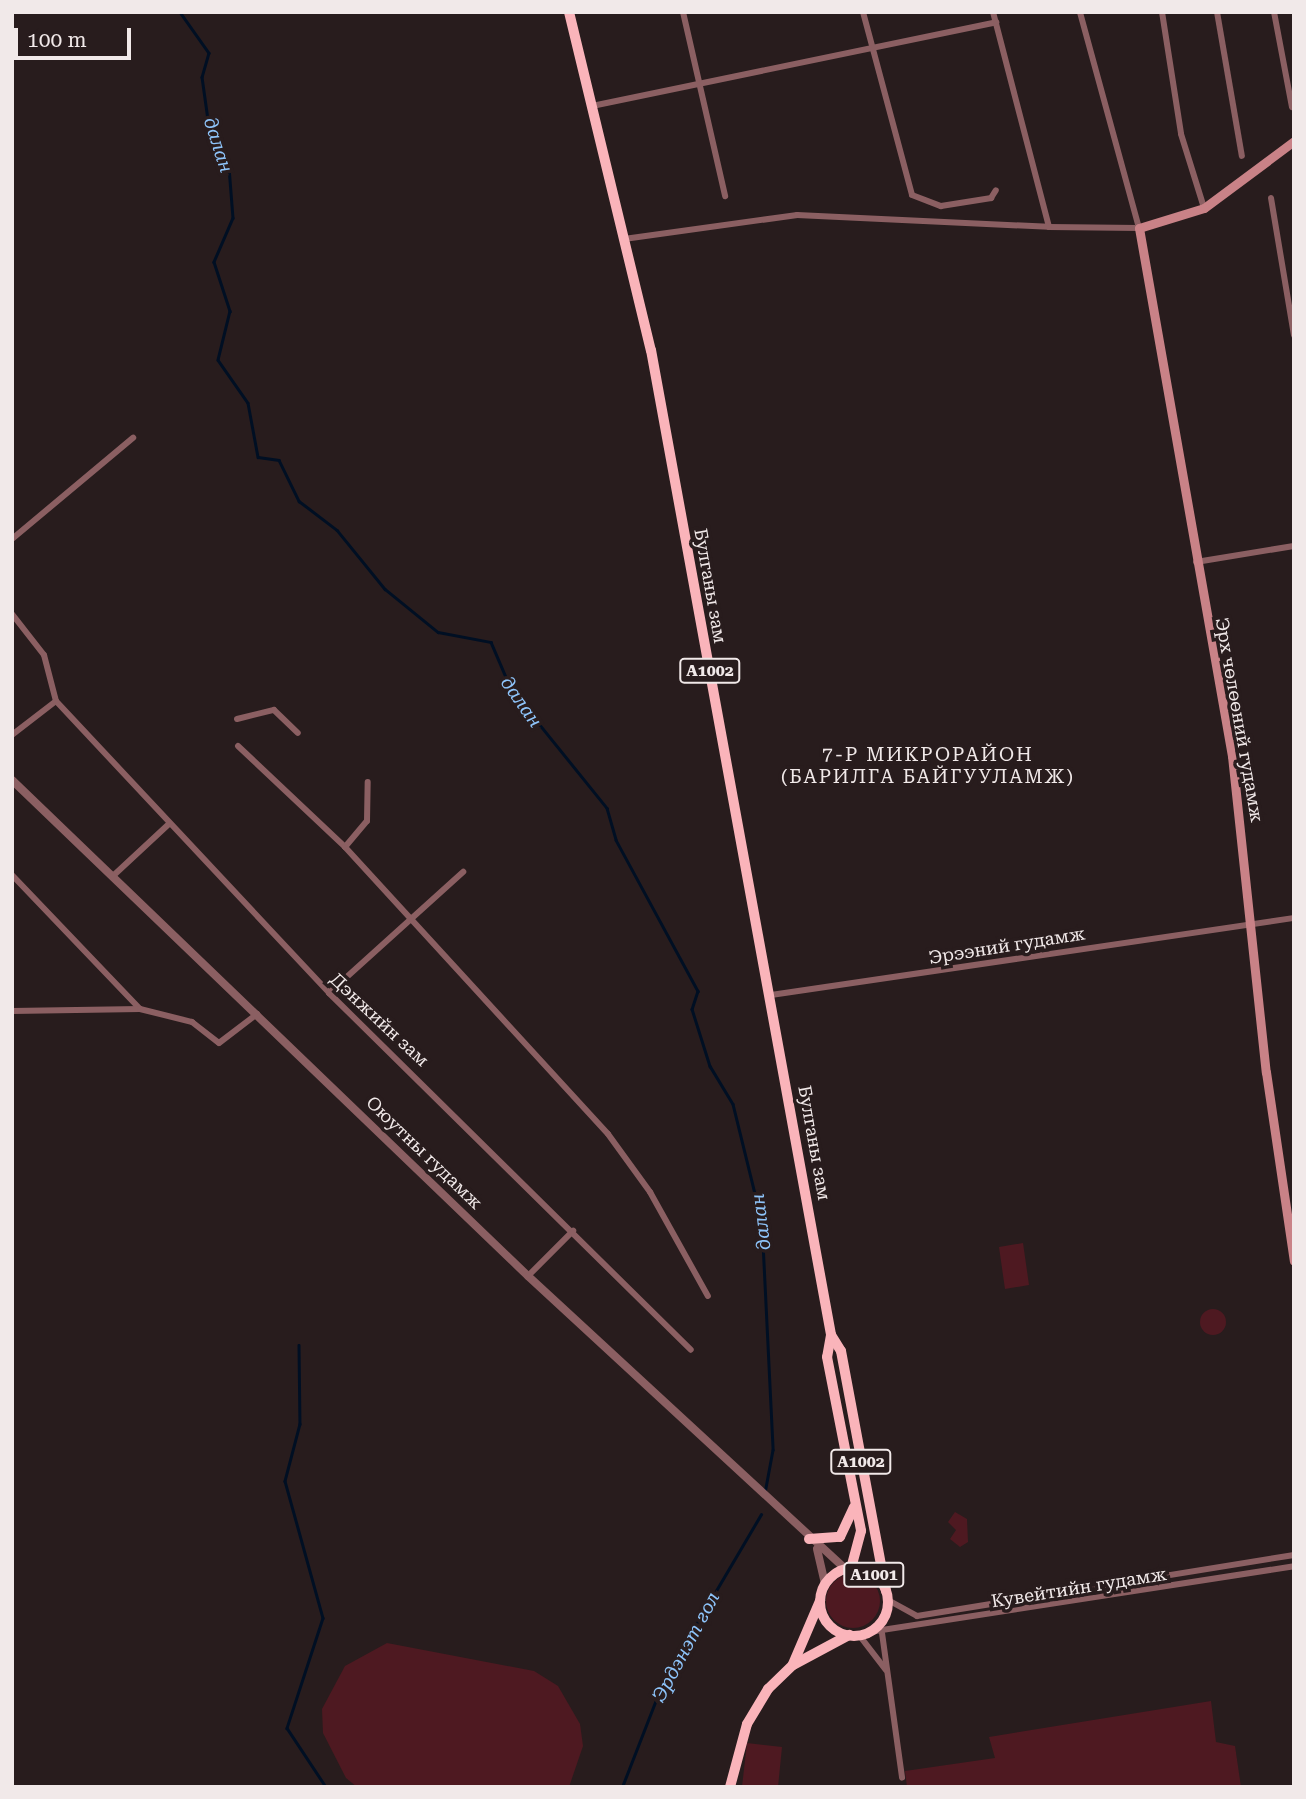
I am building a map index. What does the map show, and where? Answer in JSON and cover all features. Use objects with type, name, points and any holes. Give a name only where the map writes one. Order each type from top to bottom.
[{"type":"highway","name":"Булганы зам","points":[[569,12],[651,350],[771,995],[831,1335],[827,1357],[856,1500],[861,1540],[848,1568]]},
{"type":"highway","name":"Булганы зам","points":[[831,1335],[841,1351],[887,1596]]},
{"type":"highway","points":[[812,1543],[839,1537],[856,1500]]},
{"type":"highway","name":"A1001","points":[[730,1787],[747,1724],[793,1665],[825,1585],[848,1568],[869,1571],[887,1596],[883,1619],[859,1634],[793,1665]]},
{"type":"highway","name":"A1001","points":[[820,1600],[828,1623],[859,1634]]},
{"type":"main road","points":[[1139,228],[1204,208],[1294,141]]},
{"type":"main road","name":"Эрх чөлөөний гудамж","points":[[1139,228],[1195,562],[1232,756],[1248,924],[1294,1261]]},
{"type":"street","points":[[683,12],[725,195]]},
{"type":"street","points":[[863,12],[912,195],[941,206],[991,198],[996,190]]},
{"type":"street","points":[[993,12],[1049,227]]},
{"type":"street","points":[[624,239],[797,215],[1049,227],[1139,228],[1080,12]]},
{"type":"street","points":[[1162,12],[1181,134],[1204,208]]},
{"type":"street","points":[[1217,12],[1242,156]]},
{"type":"street","points":[[1274,12],[1292,107]]},
{"type":"street","points":[[592,106],[996,22]]},
{"type":"street","points":[[1271,198],[1294,335]]},
{"type":"street","points":[[12,540],[133,438]]},
{"type":"street","points":[[1195,562],[1294,546]]},
{"type":"street","points":[[12,614],[44,655],[56,701],[12,735]]},
{"type":"street","name":"Дэнжийн зам","points":[[56,701],[329,993],[691,1350]]},
{"type":"street","points":[[237,719],[274,710],[298,733]]},
{"type":"street","points":[[238,746],[345,847],[608,1134],[650,1192],[708,1296]]},
{"type":"street","name":"Оюутны гудамж","points":[[12,780],[114,875],[528,1276],[812,1543],[848,1568]]},
{"type":"street","points":[[345,847],[367,821],[368,782]]},
{"type":"street","points":[[114,875],[170,823]]},
{"type":"street","points":[[329,993],[414,922],[463,872]]},
{"type":"street","points":[[12,875],[140,1009]]},
{"type":"street","name":"Эрээний гудамж","points":[[771,995],[1294,918]]},
{"type":"street","points":[[12,1011],[140,1009],[192,1022],[219,1043],[258,1014]]},
{"type":"street","points":[[528,1276],[573,1231]]},
{"type":"street","points":[[812,1543],[825,1585]]},
{"type":"street","name":"Кувейтийн гудамж","points":[[887,1596],[916,1616],[1294,1555]]},
{"type":"street","name":"Кувейтийн гудамж","points":[[859,1634],[882,1633],[1294,1566]]},
{"type":"street","points":[[882,1633],[902,1778]]},
{"type":"street","points":[[859,1634],[886,1670]]},
{"type":"shaded area","points":[[1023,1243],[1029,1285],[1005,1289],[999,1247]]},
{"type":"shaded area","points":[[1213,1309],[1223,1312],[1226,1322],[1223,1332],[1213,1335],[1203,1332],[1200,1322],[1203,1312]]},
{"type":"shaded area","points":[[955,1512],[967,1519],[968,1542],[960,1547],[950,1539],[956,1530],[948,1522]]},
{"type":"shaded area","points":[[853,1574],[872,1582],[880,1601],[872,1620],[853,1628],[834,1620],[826,1601],[834,1582]]},
{"type":"shaded area","points":[[387,1643],[534,1671],[558,1686],[580,1724],[583,1746],[569,1787],[357,1787],[346,1778],[323,1733],[322,1709],[345,1666]]},
{"type":"shaded area","points":[[1211,1701],[1216,1742],[1235,1746],[1241,1787],[907,1787],[905,1771],[995,1758],[989,1737]]},
{"type":"shaded area","points":[[747,1743],[782,1747],[778,1787],[742,1787]]},
{"type":"waterway","name":"далан","points":[[180,12],[209,53],[202,77],[209,127],[229,167],[233,218],[214,262],[230,311],[218,360],[248,403],[258,457],[279,460],[299,501],[337,530],[385,589],[438,632],[491,642],[511,689],[607,808],[616,840],[698,991],[692,1009],[710,1066],[733,1104],[762,1222],[773,1450],[765,1493]]},
{"type":"waterway","points":[[299,1345],[300,1424],[285,1481],[323,1618],[287,1728],[326,1787]]},
{"type":"waterway","name":"Эрдэнэт гол","points":[[622,1787],[664,1679],[761,1514]]},
{"type":"district","name":"7-Р МИКРОРАЙОН (БАРИЛГА БАЙГУУЛАМЖ)","points":[[928,766]]}]
